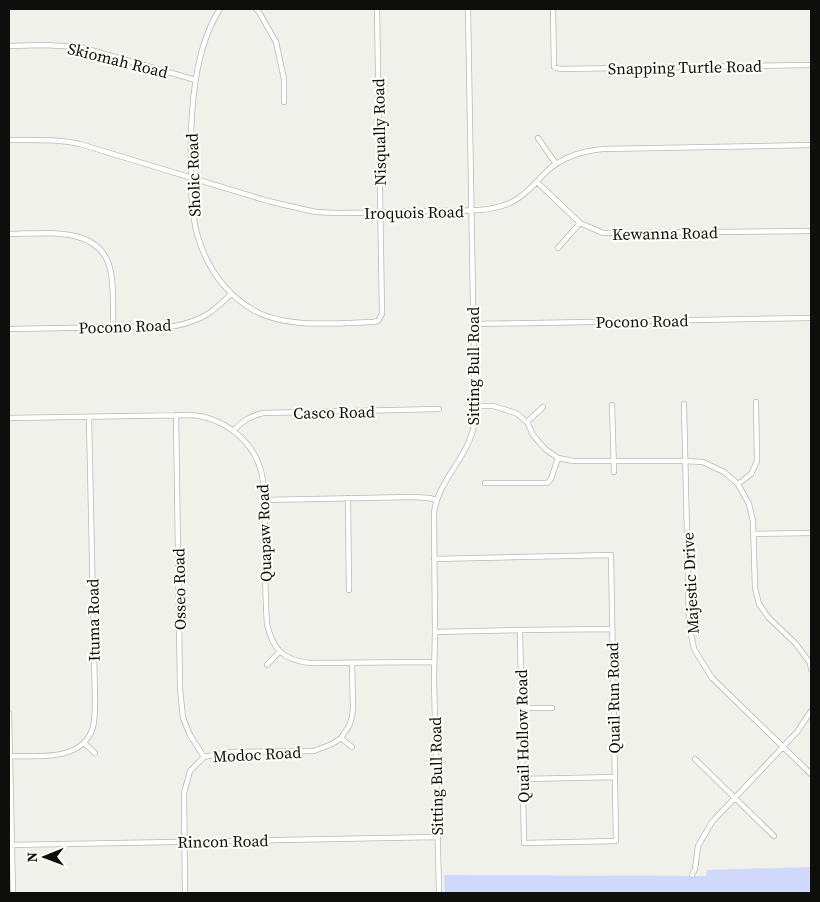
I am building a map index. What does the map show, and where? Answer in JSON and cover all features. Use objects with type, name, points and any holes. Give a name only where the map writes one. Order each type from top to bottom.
[{"type":"street","name":"Sholic Road","points":[[220,9],[207,35],[196,80],[191,121],[193,213],[201,246],[213,271],[231,294],[248,306],[264,315],[289,322],[373,322],[378,321],[382,314]]},
{"type":"street","points":[[256,9],[276,42],[284,79],[284,102]]},
{"type":"street","name":"Nisqually Road","points":[[377,9],[382,314]]},
{"type":"street","name":"Sitting Bull Road","points":[[439,893],[433,520],[434,507],[443,487],[471,440],[475,406],[468,9]]},
{"type":"street","name":"Snapping Turtle Road","points":[[553,9],[554,67],[560,69],[811,65]]},
{"type":"street","name":"Skiomah Road","points":[[9,46],[80,47],[196,80]]},
{"type":"street","points":[[538,138],[556,164]]},
{"type":"street","name":"Iroquois Road","points":[[9,140],[64,141],[80,144],[268,201],[316,212],[335,213],[472,211],[491,208],[510,203],[522,196],[556,164],[568,157],[603,148],[811,145]]},
{"type":"street","name":"Kewanna Road","points":[[537,182],[580,223],[603,234],[811,231]]},
{"type":"street","points":[[558,248],[580,223]]},
{"type":"street","points":[[9,234],[72,235],[83,238],[99,249],[111,271],[113,327]]},
{"type":"street","name":"Pocono Road","points":[[9,329],[175,326],[191,322],[216,309],[231,294]]},
{"type":"street","name":"Pocono Road","points":[[474,324],[811,318]]},
{"type":"street","points":[[738,484],[751,474],[757,461],[756,402]]},
{"type":"street","name":"Majestic Drive","points":[[684,404],[688,622],[694,649],[712,678],[811,774]]},
{"type":"street","points":[[612,405],[614,472]]},
{"type":"street","points":[[475,406],[493,406],[516,413],[527,422],[533,435],[545,449],[558,458],[573,461],[685,460],[702,462],[724,472],[738,484],[749,504],[754,534],[755,588],[759,604],[768,618],[796,644],[810,663],[811,669]]},
{"type":"street","points":[[527,422],[543,407]]},
{"type":"street","name":"Casco Road","points":[[234,430],[243,421],[263,413],[439,409]]},
{"type":"street","name":"Osseo Road","points":[[176,415],[180,688],[183,718],[190,735],[204,757]]},
{"type":"street","name":"Quapaw Road","points":[[9,418],[202,416],[213,419],[234,430],[243,439],[257,460],[261,473],[264,500],[267,624],[272,643],[279,652]]},
{"type":"street","name":"Ituma Road","points":[[84,743],[92,729],[95,700],[89,417]]},
{"type":"street","points":[[485,483],[547,483],[551,479],[558,458]]},
{"type":"street","points":[[264,500],[413,497],[437,500]]},
{"type":"street","points":[[348,498],[349,590]]},
{"type":"street","points":[[754,534],[811,533]]},
{"type":"street","name":"Quail Run Road","points":[[434,559],[611,555],[616,841],[524,843]]},
{"type":"street","points":[[436,632],[612,629]]},
{"type":"street","name":"Quail Hollow Road","points":[[520,630],[524,843]]},
{"type":"street","points":[[267,665],[279,652],[288,658],[310,663],[434,662]]},
{"type":"street","points":[[352,663],[352,717],[341,738],[352,747]]},
{"type":"street","points":[[522,708],[552,708]]},
{"type":"street","points":[[692,875],[695,869],[698,846],[712,822],[797,732],[811,711]]},
{"type":"street","points":[[9,713],[12,893]]},
{"type":"street","name":"Modoc Road","points":[[185,893],[184,793],[190,771],[204,757],[228,752],[314,751],[332,744],[341,738]]},
{"type":"street","points":[[10,756],[56,755],[71,751],[84,743],[95,753]]},
{"type":"street","points":[[695,759],[774,836]]},
{"type":"street","points":[[523,779],[615,777]]},
{"type":"street","name":"Rincon Road","points":[[10,845],[437,837]]},
{"type":"shaded area","points":[[811,867],[811,893],[445,893],[444,875],[706,876],[707,870]]}]
